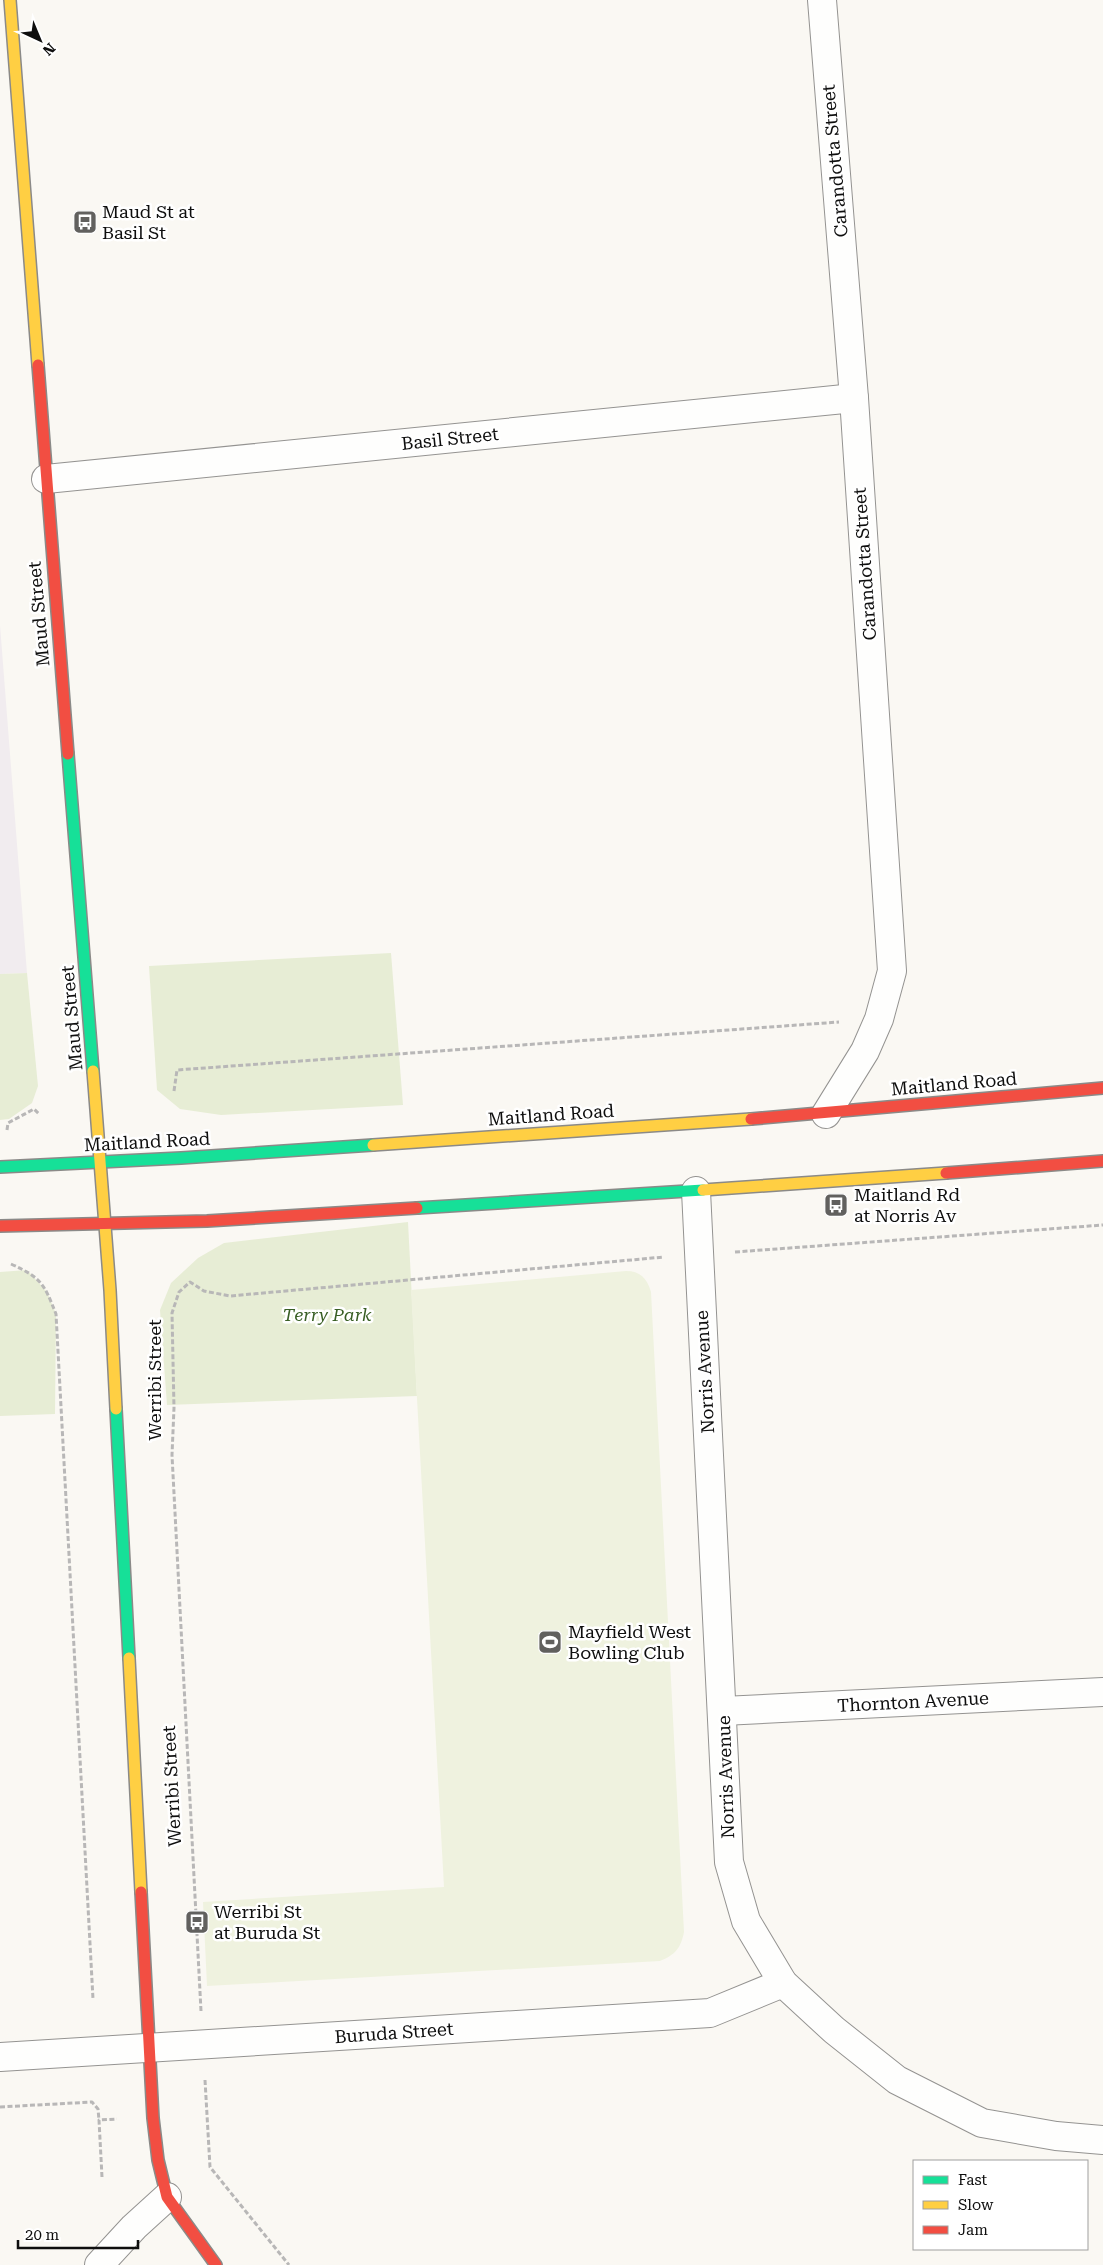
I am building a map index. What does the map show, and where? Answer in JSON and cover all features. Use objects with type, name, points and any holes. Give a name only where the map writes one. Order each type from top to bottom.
[{"type":"main road","name":"Maud Street","points":[[10,0],[46,479],[101,1162],[104,1225]]},
{"type":"main road","name":"Maitland Road","points":[[0,1167],[826,1114],[1103,1088]]},
{"type":"main road","points":[[0,1226],[216,1221],[696,1192],[1103,1161]]},
{"type":"main road","name":"Werribi Street","points":[[104,1225],[115,1382],[149,2049],[158,2160],[167,2197]]},
{"type":"main road","points":[[167,2197],[216,2265]]},
{"type":"street","name":"Carandotta Street","points":[[822,0],[854,398],[892,971],[880,1019],[865,1050],[826,1114]]},
{"type":"street","name":"Basil Street","points":[[46,479],[854,398]]},
{"type":"street","name":"Norris Avenue","points":[[696,1192],[729,1862],[746,1921],[783,1983],[834,2030],[897,2080],[982,2123],[1056,2136],[1103,2140]]},
{"type":"street","name":"Thornton Avenue","points":[[723,1711],[1103,1692]]},
{"type":"street","name":"Buruda Street","points":[[0,2057],[203,2046],[710,2013],[783,1983]]},
{"type":"street","points":[[99,2265],[134,2226],[167,2197]]},
{"type":"path","points":[[174,1091],[178,1070],[880,1019]]},
{"type":"path","points":[[7,1130],[8,1123],[34,1109],[39,1114]]},
{"type":"path","points":[[729,1253],[1103,1225]]},
{"type":"path","name":"Werribi Street","points":[[289,2265],[210,2167],[172,1455],[174,1408],[172,1313],[180,1292],[190,1282],[204,1291],[230,1296],[669,1257]]},
{"type":"path","points":[[11,1264],[34,1275],[47,1292],[56,1314],[93,1998]]},
{"type":"path","points":[[0,2107],[92,2102],[98,2108],[102,2177]]},
{"type":"path","points":[[99,2120],[117,2119]]},
{"type":"shaded area","points":[[0,625],[27,973],[0,974]]},
{"type":"green space","points":[[391,953],[403,1105],[221,1115],[180,1109],[157,1090],[149,966]]},
{"type":"green space","points":[[27,973],[38,1086],[32,1103],[9,1119],[0,1120],[0,974]]},
{"type":"green space","name":"Terry Park","points":[[408,1222],[417,1396],[167,1405],[160,1310],[171,1283],[198,1258],[224,1243]]},
{"type":"green space","points":[[27,1270],[47,1292],[56,1314],[55,1414],[0,1416],[0,1272]]},
{"type":"green space","name":"Mayfield West Bowling Club","points":[[626,1271],[635,1272],[642,1276],[651,1292],[684,1932],[679,1947],[670,1956],[660,1961],[207,1986],[203,1902],[444,1887],[411,1290]]},
{"type":"traffic: fast","points":[[68,754],[93,1071]]},
{"type":"traffic: fast","points":[[0,1167],[181,1158],[373,1145]]},
{"type":"traffic: fast","points":[[417,1208],[703,1190]]},
{"type":"traffic: fast","points":[[116,1409],[129,1658]]},
{"type":"traffic: slow","points":[[10,0],[38,365]]},
{"type":"traffic: slow","points":[[93,1071],[110,1290],[116,1409]]},
{"type":"traffic: slow","points":[[373,1145],[751,1119]]},
{"type":"traffic: slow","points":[[703,1190],[946,1173]]},
{"type":"traffic: slow","points":[[129,1658],[141,1892]]},
{"type":"traffic: jam","points":[[38,365],[68,754]]},
{"type":"traffic: jam","points":[[751,1119],[1103,1088]]},
{"type":"traffic: jam","points":[[946,1173],[1103,1161]]},
{"type":"traffic: jam","points":[[0,1226],[207,1221],[417,1208]]},
{"type":"traffic: jam","points":[[141,1892],[153,2118],[158,2160],[167,2197],[216,2265]]},
{"type":"place","name":"Maud St at Basil St","points":[[85,222]]},
{"type":"place","name":"Maitland Rd at Norris Av","points":[[836,1205]]},
{"type":"place","name":"Mayfield West Bowling Club","points":[[550,1642]]},
{"type":"place","name":"Werribi St at Buruda St","points":[[197,1922]]}]
